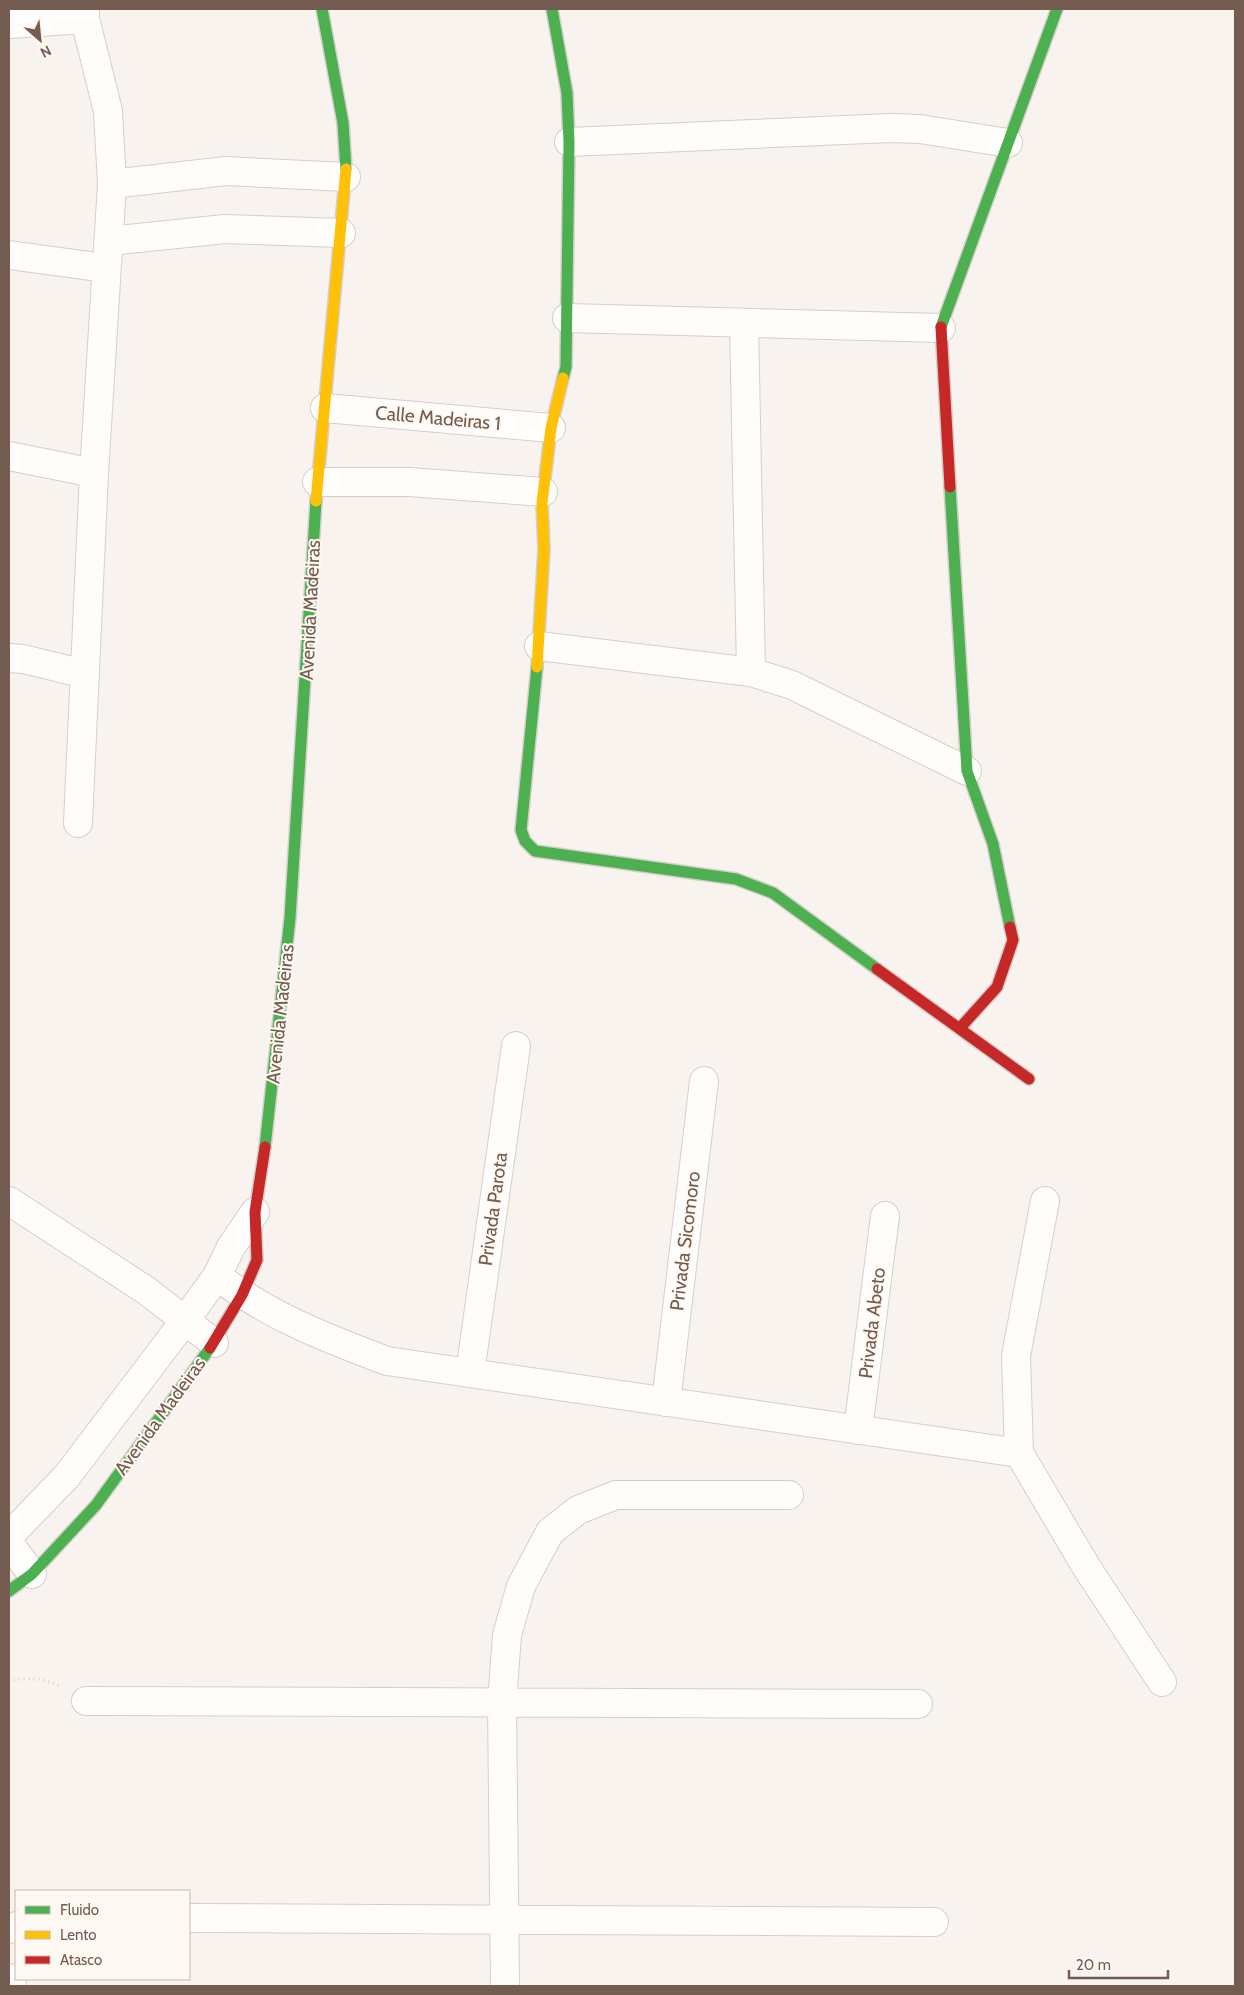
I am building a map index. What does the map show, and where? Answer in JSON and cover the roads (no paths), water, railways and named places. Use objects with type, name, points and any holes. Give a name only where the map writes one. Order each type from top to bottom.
[{"type":"street","name":"Avenida Madeiras","points":[[9,1591],[32,1574],[96,1505],[214,1342],[242,1295],[257,1260],[255,1212],[269,1121],[290,918],[318,482],[346,176],[343,123],[322,9]]},
{"type":"street","points":[[552,9],[567,93],[569,142],[566,367],[551,428],[543,492],[544,549],[539,646],[520,830],[525,841],[535,851],[719,876],[736,879],[773,893],[1029,1078]]},
{"type":"street","points":[[960,1028],[997,987],[1013,940],[993,844],[967,771],[941,328],[1057,9]]},
{"type":"street","points":[[9,24],[85,14],[108,111],[112,184],[109,241],[105,268],[94,472],[78,823]]},
{"type":"street","points":[[569,142],[891,128],[920,129],[1008,143]]},
{"type":"street","points":[[112,184],[226,171],[346,176]]},
{"type":"street","points":[[109,241],[225,229],[341,233]]},
{"type":"street","points":[[9,255],[105,268]]},
{"type":"street","points":[[567,318],[941,328]]},
{"type":"street","points":[[744,323],[751,672]]},
{"type":"street","name":"Calle Madeiras 1","points":[[325,408],[551,428]]},
{"type":"street","points":[[9,456],[94,472]]},
{"type":"street","points":[[318,482],[409,482],[543,492]]},
{"type":"street","points":[[539,646],[751,672],[792,685],[967,771]]},
{"type":"street","points":[[9,658],[23,659],[85,674]]},
{"type":"street","name":"Privada Parota","points":[[470,1373],[516,1046]]},
{"type":"street","name":"Privada Sicomoro","points":[[666,1402],[704,1081]]},
{"type":"street","points":[[9,1201],[147,1291],[214,1342]]},
{"type":"street","points":[[1045,1201],[1016,1356],[1019,1453],[1087,1568],[1162,1682]]},
{"type":"street","name":"Avenida Madeiras","points":[[9,1536],[67,1476],[217,1276],[232,1247],[255,1212]]},
{"type":"street","name":"Privada Abeto","points":[[858,1430],[885,1216]]},
{"type":"street","points":[[217,1276],[242,1295],[321,1336],[388,1360],[1019,1453]]},
{"type":"street","points":[[506,1986],[502,1702],[507,1635],[521,1586],[550,1532],[578,1510],[616,1495],[789,1495]]},
{"type":"street","points":[[9,1543],[32,1574]]},
{"type":"street","points":[[86,1701],[918,1704]]},
{"type":"street","points":[[190,1918],[934,1922]]},
{"type":"street","points":[[9,1978],[12,1986]]}]
